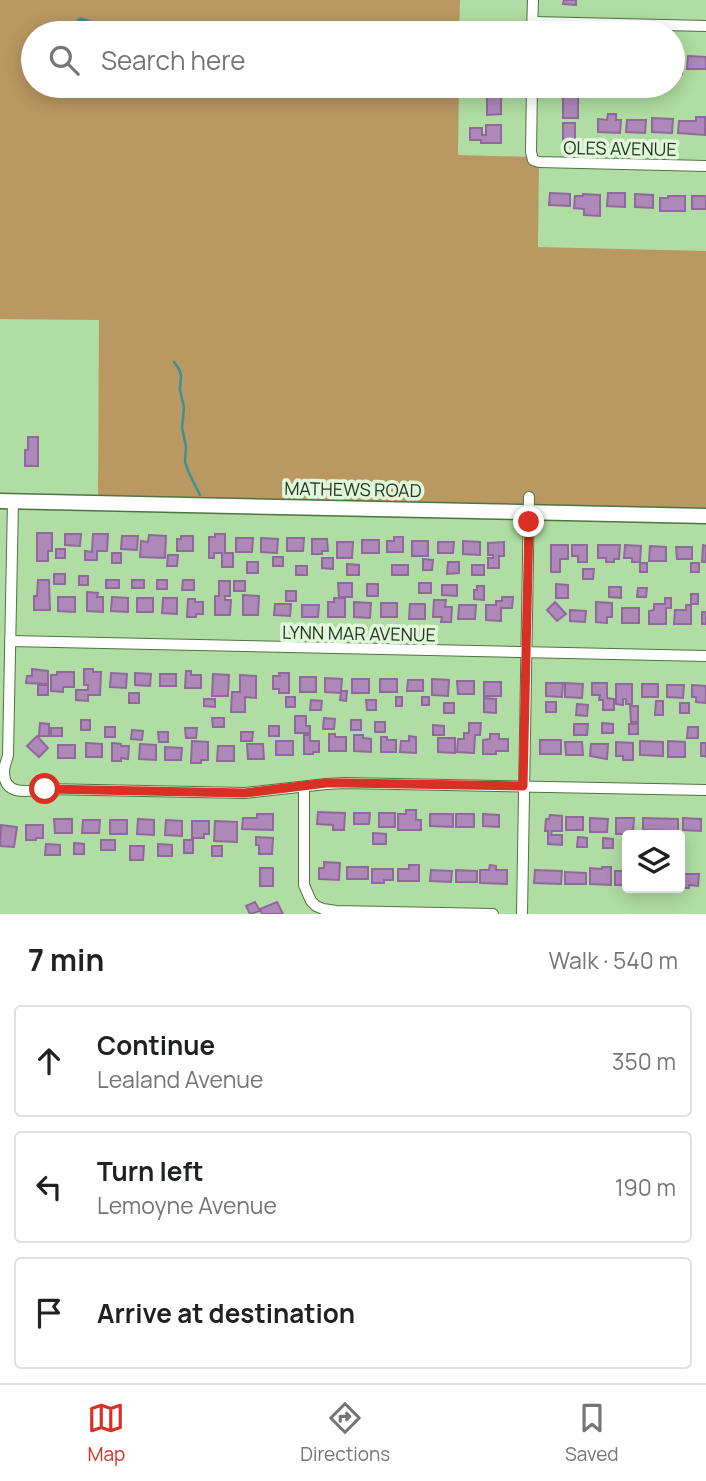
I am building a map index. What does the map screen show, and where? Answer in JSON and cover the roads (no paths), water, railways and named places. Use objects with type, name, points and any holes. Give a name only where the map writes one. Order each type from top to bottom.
[{"type":"street","points":[[533,0],[533,21]]},
{"type":"street","points":[[685,26],[706,26]]},
{"type":"street","name":"OLES AVENUE","points":[[532,98],[533,160],[706,166]]},
{"type":"street","points":[[7,501],[10,641],[8,755],[4,769],[7,782],[16,790],[245,793],[345,783],[706,790]]},
{"type":"street","name":"MATHEWS ROAD","points":[[7,501],[529,504],[706,516]]},
{"type":"street","points":[[522,914],[529,504]]},
{"type":"street","name":"LYNN MAR AVENUE","points":[[10,641],[706,656]]},
{"type":"street","points":[[304,786],[303,885],[310,901],[316,906],[327,910],[384,913],[493,914]]},
{"type":"water","points":[[80,17],[91,21],[75,21]]},
{"type":"waterway","points":[[174,362],[181,375],[185,462],[200,495]]}]
